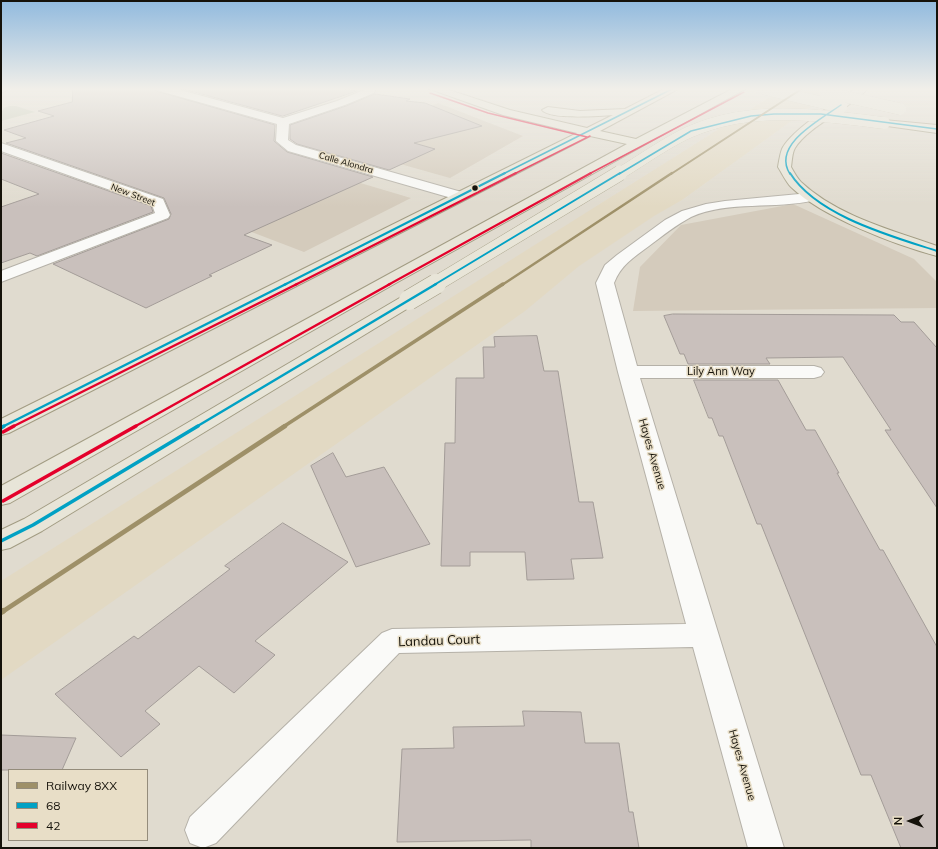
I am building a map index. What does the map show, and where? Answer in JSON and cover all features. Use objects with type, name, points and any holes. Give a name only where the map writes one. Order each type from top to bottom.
[{"type":"main road","points":[[570,128],[638,143]]},
{"type":"main road","points":[[1,428],[597,128]]},
{"type":"main road","points":[[1,497],[667,128]]},
{"type":"main road","points":[[1,541],[33,525],[699,128]]},
{"type":"main road","points":[[811,128],[788,148],[784,158],[787,173],[800,190],[810,197],[864,224],[937,251]]},
{"type":"street","name":"Calle Alondra","points":[[283,128],[282,141],[292,148],[460,196]]},
{"type":"street","name":"New Street","points":[[1,147],[158,202],[163,215],[1,277]]},
{"type":"street","name":"Hayes Avenue","points":[[766,848],[628,372],[605,283],[611,269],[670,223],[687,214],[706,208],[725,205],[810,197]]},
{"type":"street","name":"Lily Ann Way","points":[[628,372],[814,372]]},
{"type":"street","name":"Landau Court","points":[[203,830],[392,641],[704,635]]},
{"type":"shaded area","points":[[373,128],[501,128],[523,136],[450,178],[329,144]]},
{"type":"shaded area","points":[[721,128],[782,128],[682,200],[654,216],[579,266],[525,311],[1,680],[1,581]]},
{"type":"shaded area","points":[[303,166],[411,198],[304,252],[194,210]]},
{"type":"shaded area","points":[[793,204],[914,259],[937,282],[937,308],[633,311],[640,267],[681,225]]},
{"type":"building","points":[[12,128],[275,128],[274,141],[287,152],[373,177],[244,235],[272,245],[209,275],[212,276],[146,308],[53,264],[169,219],[171,214],[164,198],[6,143],[26,138],[4,130]]},
{"type":"building","points":[[290,128],[476,128],[414,143],[435,149],[389,170],[297,144],[290,139]]},
{"type":"building","points":[[1,153],[151,206],[153,212],[37,256],[30,253],[1,263],[1,207],[39,194],[1,179]]},
{"type":"building","points":[[673,314],[894,315],[901,322],[914,322],[937,348],[937,508],[885,430],[891,430],[843,357],[766,358],[770,364],[688,364],[684,354],[680,354],[664,316]]},
{"type":"building","points":[[537,336],[544,371],[558,371],[579,502],[593,502],[603,558],[571,559],[574,579],[527,580],[525,552],[470,552],[470,566],[441,566],[445,443],[455,443],[456,378],[484,378],[483,347],[495,347],[494,337]]},
{"type":"building","points":[[694,380],[778,380],[806,430],[815,430],[880,550],[883,550],[937,647],[937,848],[901,848],[871,775],[861,775],[761,524],[757,524],[723,436],[719,436],[712,418],[709,418]]},
{"type":"building","points":[[333,453],[346,477],[384,467],[430,544],[356,567],[311,466]]},
{"type":"building","points":[[283,523],[348,562],[255,641],[275,655],[234,693],[199,666],[145,711],[160,724],[121,757],[55,694],[134,636],[138,639],[230,569],[225,566]]},
{"type":"building","points":[[523,711],[581,712],[585,743],[619,743],[629,812],[633,812],[639,848],[531,848],[531,840],[397,842],[402,749],[454,748],[453,727],[524,726]]},
{"type":"building","points":[[1,735],[76,738],[62,769],[1,770]]},
{"type":"rail line","name":"8XX","points":[[1,612],[742,128]]},
{"type":"transit line","name":"42","points":[[548,128],[587,137]]},
{"type":"transit line","name":"68","points":[[1,428],[596,128]]},
{"type":"transit line","name":"42","points":[[3,501],[465,242],[676,128]]},
{"type":"transit line","name":"68","points":[[1,541],[33,525],[691,131],[702,128]]},
{"type":"transit line","name":"68","points":[[809,128],[796,138],[787,150],[786,168],[797,185],[817,201],[842,215],[870,227],[937,251]]},
{"type":"transit line","name":"68","points":[[927,128],[937,129]]},
{"type":"transit line","name":"42","points":[[3,432],[590,136]]}]
